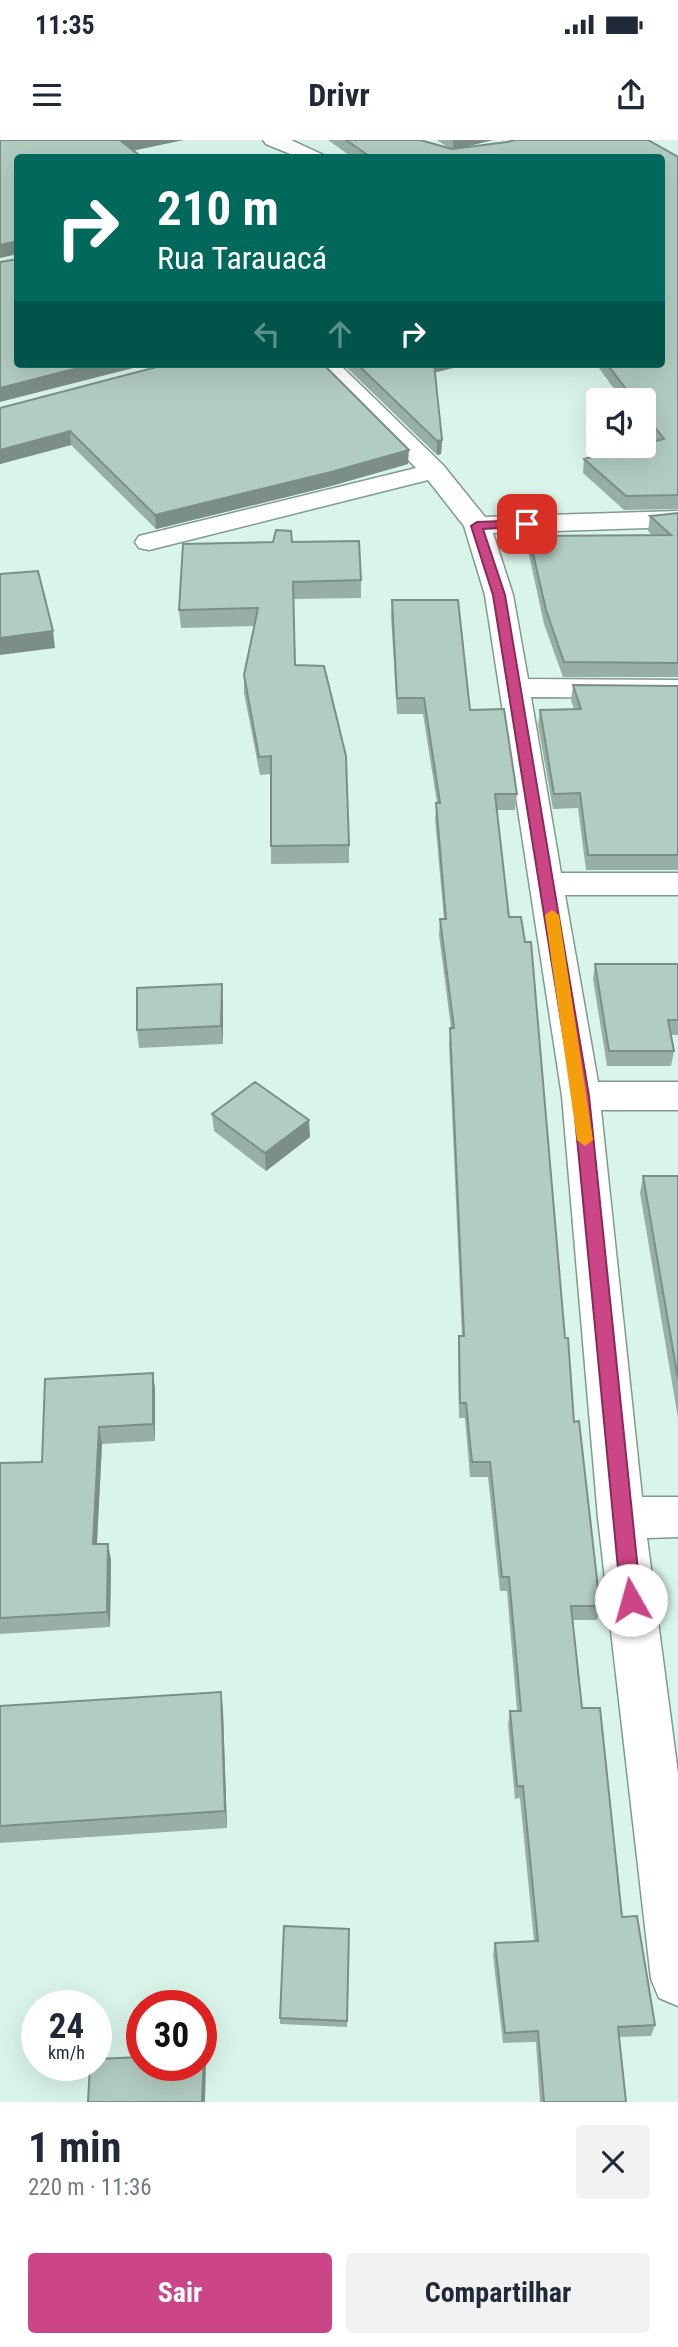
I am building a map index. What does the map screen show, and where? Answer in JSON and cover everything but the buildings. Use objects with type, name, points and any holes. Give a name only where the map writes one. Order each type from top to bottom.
[{"type":"street","points":[[273,140],[310,154]]},
{"type":"street","points":[[329,368],[434,471],[477,526],[499,595],[581,1096],[621,1518],[678,1979]]},
{"type":"street","points":[[149,542],[434,471]]},
{"type":"street","points":[[477,526],[678,519]]},
{"type":"street","points":[[516,688],[678,689]]},
{"type":"street","points":[[547,884],[678,884]]},
{"type":"street","points":[[581,1096],[678,1096]]},
{"type":"street","points":[[621,1518],[678,1517]]},
{"type":"slow traffic","points":[[552,915],[581,1096],[585,1140]]},
{"type":"route","points":[[527,524],[477,526],[499,595],[581,1096],[631,1600]]}]
